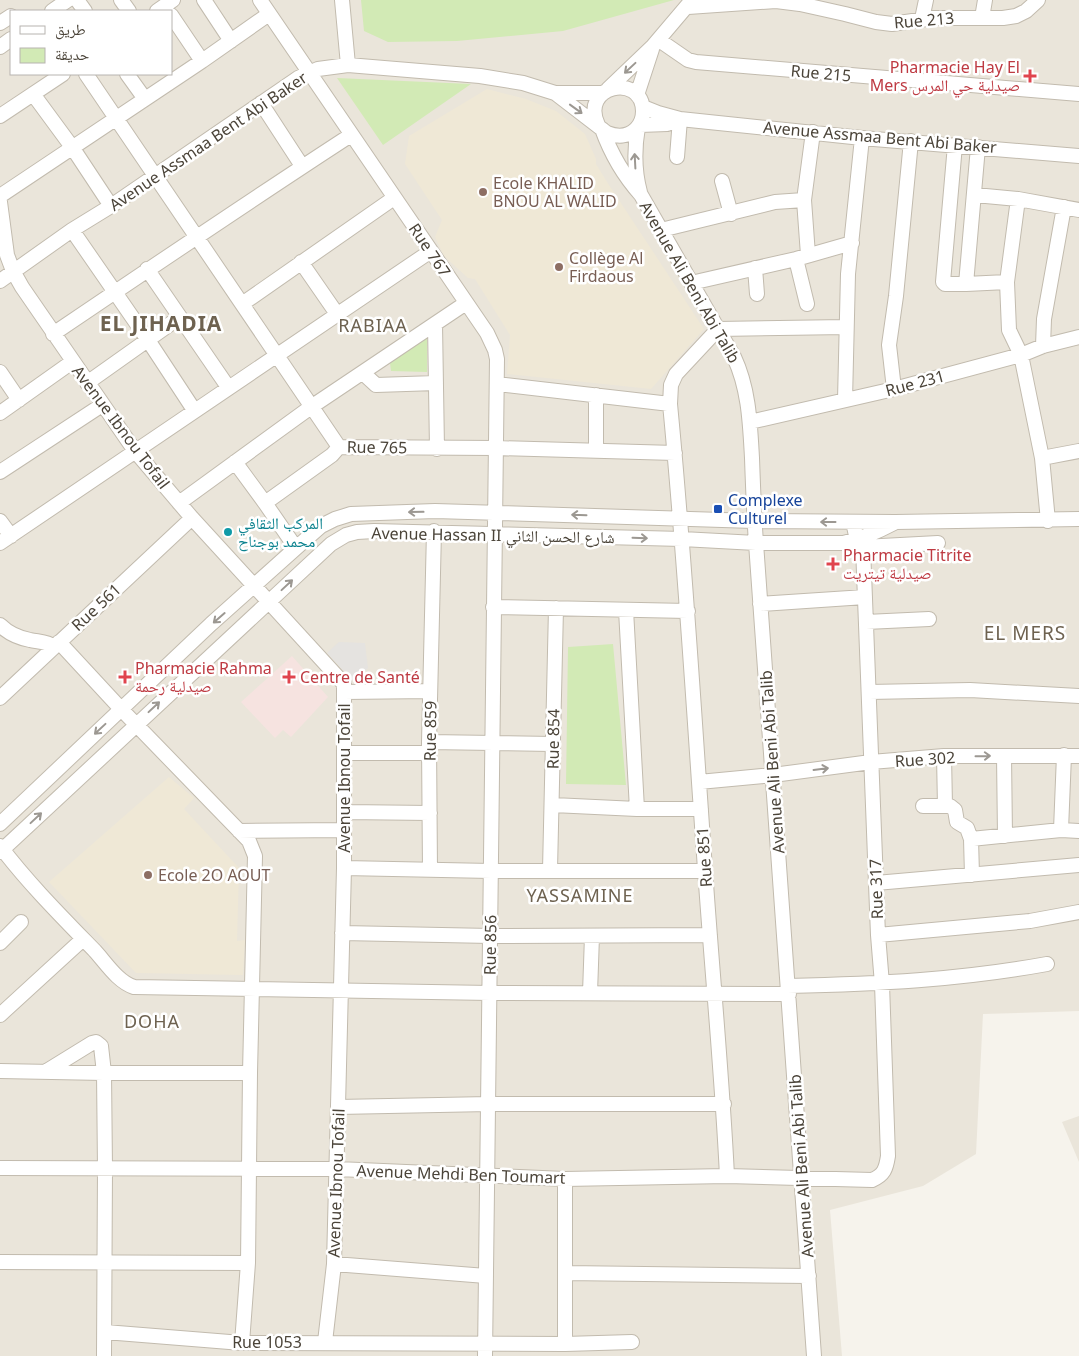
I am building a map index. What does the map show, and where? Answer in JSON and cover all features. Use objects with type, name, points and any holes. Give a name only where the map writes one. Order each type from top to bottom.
[{"type":"street","points":[[51,7],[68,0]]},
{"type":"street","points":[[204,0],[231,40]]},
{"type":"street","name":"Rue 767","points":[[260,0],[487,332],[495,350],[497,384],[494,533]]},
{"type":"street","points":[[342,0],[348,65]]},
{"type":"street","points":[[922,19],[926,0]]},
{"type":"street","points":[[982,18],[985,0]]},
{"type":"street","name":"Rue 213","points":[[690,3],[777,1],[800,4],[892,24],[922,19],[953,17],[1016,16],[1026,11],[1038,0]]},
{"type":"street","points":[[656,43],[640,101],[643,116],[639,126],[627,135],[613,136],[600,127],[594,114],[596,103],[656,43],[690,3]]},
{"type":"street","points":[[0,196],[144,99],[173,76],[202,61],[269,14]]},
{"type":"street","points":[[172,16],[202,61]]},
{"type":"street","name":"Rue 215","points":[[656,43],[688,60],[696,62],[1079,94]]},
{"type":"street","name":"Avenue Assmaa Bent Abi Baker","points":[[0,281],[72,230],[111,206],[154,175],[310,72],[333,66],[348,65],[480,76],[524,83],[555,93],[605,92]]},
{"type":"street","points":[[0,116],[62,75]]},
{"type":"street","name":"Rue 765","points":[[87,75],[339,447],[496,448],[675,453]]},
{"type":"street","points":[[128,75],[144,99]]},
{"type":"street","points":[[605,92],[613,88],[626,88],[640,101]]},
{"type":"street","name":"Avenue Assmaa Bent Abi Baker","points":[[555,93],[600,127]]},
{"type":"street","points":[[33,94],[72,147],[111,206]]},
{"type":"street","name":"Avenue Assmaa Bent Abi Baker","points":[[640,101],[658,113],[680,119],[862,138],[1079,156]]},
{"type":"street","points":[[261,103],[302,166]]},
{"type":"street","points":[[677,157],[680,119]]},
{"type":"street","name":"Avenue Assmaa Bent Abi Baker","points":[[639,126],[667,124],[680,119]]},
{"type":"street","name":"Avenue Ali Beni Abi Talib","points":[[639,126],[635,161],[641,195]]},
{"type":"street","name":"Avenue Ali Beni Abi Talib","points":[[600,127],[618,164],[641,195],[740,369],[747,400],[814,1356]]},
{"type":"street","points":[[807,304],[802,257],[804,200],[813,132]]},
{"type":"street","points":[[53,334],[351,135]]},
{"type":"street","points":[[845,400],[848,274],[862,138]]},
{"type":"street","points":[[894,389],[888,345],[896,296],[911,141]]},
{"type":"street","points":[[955,145],[943,280],[945,284],[1007,282]]},
{"type":"street","points":[[966,284],[978,147]]},
{"type":"street","points":[[722,181],[731,214]]},
{"type":"street","points":[[975,195],[1079,210]]},
{"type":"street","points":[[242,304],[394,198]]},
{"type":"street","points":[[661,230],[775,202],[804,200]]},
{"type":"street","points":[[1018,200],[1007,282],[1009,330],[1021,355],[1042,458],[1048,521]]},
{"type":"street","name":"Avenue Ibnou Tofail","points":[[0,202],[7,254],[13,271],[53,334],[102,405],[135,451],[192,518],[344,684],[345,812],[337,1169],[334,1264],[325,1342]]},
{"type":"street","points":[[1043,346],[1044,319],[1064,208]]},
{"type":"street","points":[[72,230],[194,410]]},
{"type":"street","points":[[692,283],[852,243]]},
{"type":"street","points":[[0,521],[5,539],[431,251]]},
{"type":"street","points":[[301,262],[337,314]]},
{"type":"street","points":[[754,268],[757,294]]},
{"type":"street","points":[[147,270],[228,387]]},
{"type":"street","points":[[179,503],[311,407],[466,303]]},
{"type":"street","points":[[87,383],[180,317]]},
{"type":"street","points":[[435,324],[437,448]]},
{"type":"street","points":[[718,329],[846,327]]},
{"type":"street","name":"Rue 851","points":[[718,329],[676,374],[671,385],[670,404],[688,611],[705,871],[724,1104],[727,1176]]},
{"type":"street","name":"Rue 231","points":[[750,422],[894,389],[1021,355],[1043,346],[1079,337]]},
{"type":"street","points":[[0,413],[72,362]]},
{"type":"street","points":[[0,372],[19,400]]},
{"type":"street","points":[[363,372],[376,385],[436,383]]},
{"type":"street","points":[[497,384],[670,404]]},
{"type":"street","points":[[596,395],[596,450]]},
{"type":"street","points":[[0,472],[102,405]]},
{"type":"street","points":[[265,503],[332,455],[339,447]]},
{"type":"street","points":[[1042,458],[1079,450]]},
{"type":"street","points":[[235,462],[296,548]]},
{"type":"street","name":"Avenue Hassan II شارع الحسن الثاني","points":[[0,824],[211,624],[256,586],[296,548],[321,526],[351,514],[435,511],[754,521],[853,522],[1048,521],[1079,519]]},
{"type":"street","name":"Rue 561","points":[[0,698],[192,518]]},
{"type":"street","name":"Rue 317","points":[[802,1177],[872,1180],[884,1173],[888,1156],[865,597],[860,544],[853,522]]},
{"type":"street","name":"Avenue Hassan II شارع الحسن الثاني","points":[[1,849],[331,544],[346,536],[357,532],[374,531],[434,531],[756,543],[860,544],[895,522]]},
{"type":"street","name":"Rue 859","points":[[430,870],[429,748],[434,531]]},
{"type":"street","name":"Rue 856","points":[[485,1350],[494,533]]},
{"type":"street","points":[[860,544],[938,543]]},
{"type":"street","points":[[760,604],[865,597]]},
{"type":"street","points":[[493,606],[688,611]]},
{"type":"street","name":"Rue 854","points":[[550,870],[556,608]]},
{"type":"street","points":[[626,610],[637,810]]},
{"type":"street","points":[[866,622],[929,619]]},
{"type":"street","points":[[0,625],[7,631],[28,640],[56,644],[249,841],[255,856],[248,1263],[242,1343]]},
{"type":"street","points":[[869,692],[970,690],[1079,696]]},
{"type":"street","points":[[344,692],[430,691]]},
{"type":"street","points":[[344,753],[492,742],[553,744]]},
{"type":"street","points":[[1061,830],[1064,755]]},
{"type":"street","points":[[944,756],[945,806]]},
{"type":"street","name":"Rue 302","points":[[699,782],[773,775],[871,762],[944,756],[1079,756]]},
{"type":"street","points":[[1004,756],[1005,836]]},
{"type":"street","points":[[552,805],[637,810],[701,809]]},
{"type":"street","points":[[923,806],[950,806],[955,810],[957,822],[967,828],[971,839],[972,875]]},
{"type":"street","points":[[345,812],[430,813]]},
{"type":"street","points":[[239,831],[344,830]]},
{"type":"street","points":[[971,839],[1061,830],[1079,831]]},
{"type":"street","points":[[1,849],[124,982],[134,987],[715,995],[948,979],[1047,964]]},
{"type":"street","points":[[876,883],[1079,865]]},
{"type":"street","points":[[344,868],[491,871],[705,871]]},
{"type":"street","points":[[878,935],[1021,922],[1079,912]]},
{"type":"street","points":[[0,942],[21,922]]},
{"type":"street","points":[[342,933],[491,936],[710,935]]},
{"type":"street","points":[[590,993],[592,936]]},
{"type":"street","points":[[0,1015],[83,939]]},
{"type":"street","points":[[45,1072],[79,1050],[96,1042],[102,1050],[105,1169],[104,1356]]},
{"type":"street","points":[[0,1071],[250,1073]]},
{"type":"street","points":[[338,1107],[489,1104],[724,1104]]},
{"type":"street","name":"Avenue Mehdi Ben Toumart","points":[[0,1168],[337,1169],[565,1179],[727,1176],[802,1177]]},
{"type":"street","points":[[565,1179],[565,1344]]},
{"type":"street","points":[[0,1262],[248,1263]]},
{"type":"street","points":[[334,1264],[486,1276]]},
{"type":"street","points":[[565,1273],[809,1276]]},
{"type":"street","name":"Rue 1053","points":[[105,1332],[242,1343],[325,1342],[485,1350],[565,1344],[632,1342]]},
{"type":"shaded area","points":[[0,0],[1079,0],[1079,1011],[983,1014],[976,1154],[923,1186],[830,1210],[842,1356],[0,1356]]},
{"type":"shaded area","name":"Collège Al Firdaous","points":[[487,89],[526,99],[556,111],[585,134],[596,159],[596,164],[704,329],[651,389],[507,374],[510,335],[475,279],[468,278],[444,256],[435,237],[442,220],[405,164],[409,136]]},
{"type":"shaded area","points":[[339,642],[365,643],[368,668],[354,682],[327,653]]},
{"type":"shaded area","name":"Centre de Santé","points":[[292,656],[328,697],[291,737],[283,730],[275,738],[241,702]]},
{"type":"shaded area","name":"Ecole 2O AOUT","points":[[169,777],[194,798],[184,809],[239,868],[237,941],[245,940],[243,975],[136,973],[49,882]]},
{"type":"shaded area","points":[[1079,1116],[1079,1162],[1062,1122]]},
{"type":"green space","points":[[361,0],[674,0],[563,31],[457,41],[388,42],[364,31]]},
{"type":"green space","points":[[337,78],[471,84],[383,145]]},
{"type":"green space","points":[[427,337],[427,372],[391,371],[390,363]]},
{"type":"green space","points":[[613,644],[626,785],[566,784],[568,647]]},
{"type":"place","name":"Pharmacie Hay El Mers صيدلية حي المرس","points":[[1030,76]]},
{"type":"place","name":"Ecole KHALID BNOU AL WALID","points":[[483,192]]},
{"type":"place","name":"Collège Al Firdaous","points":[[559,267]]},
{"type":"place","name":"Complexe Culturel","points":[[718,509]]},
{"type":"place","name":"المركب الثقافي محمد بوجناح","points":[[228,532]]},
{"type":"place","name":"Pharmacie Titrite صيدلية تيتريت","points":[[833,564]]},
{"type":"place","name":"Pharmacie Rahma صيدلية رحمة","points":[[125,677]]},
{"type":"place","name":"Centre de Santé","points":[[289,677]]},
{"type":"place","name":"Ecole 2O AOUT","points":[[148,875]]},
{"type":"district","name":"EL JIHADIA","points":[[161,324]]},
{"type":"district","name":"RABIAA","points":[[373,326]]},
{"type":"district","name":"EL MERS","points":[[1025,633]]},
{"type":"district","name":"YASSAMINE","points":[[580,896]]},
{"type":"district","name":"DOHA","points":[[152,1022]]}]
